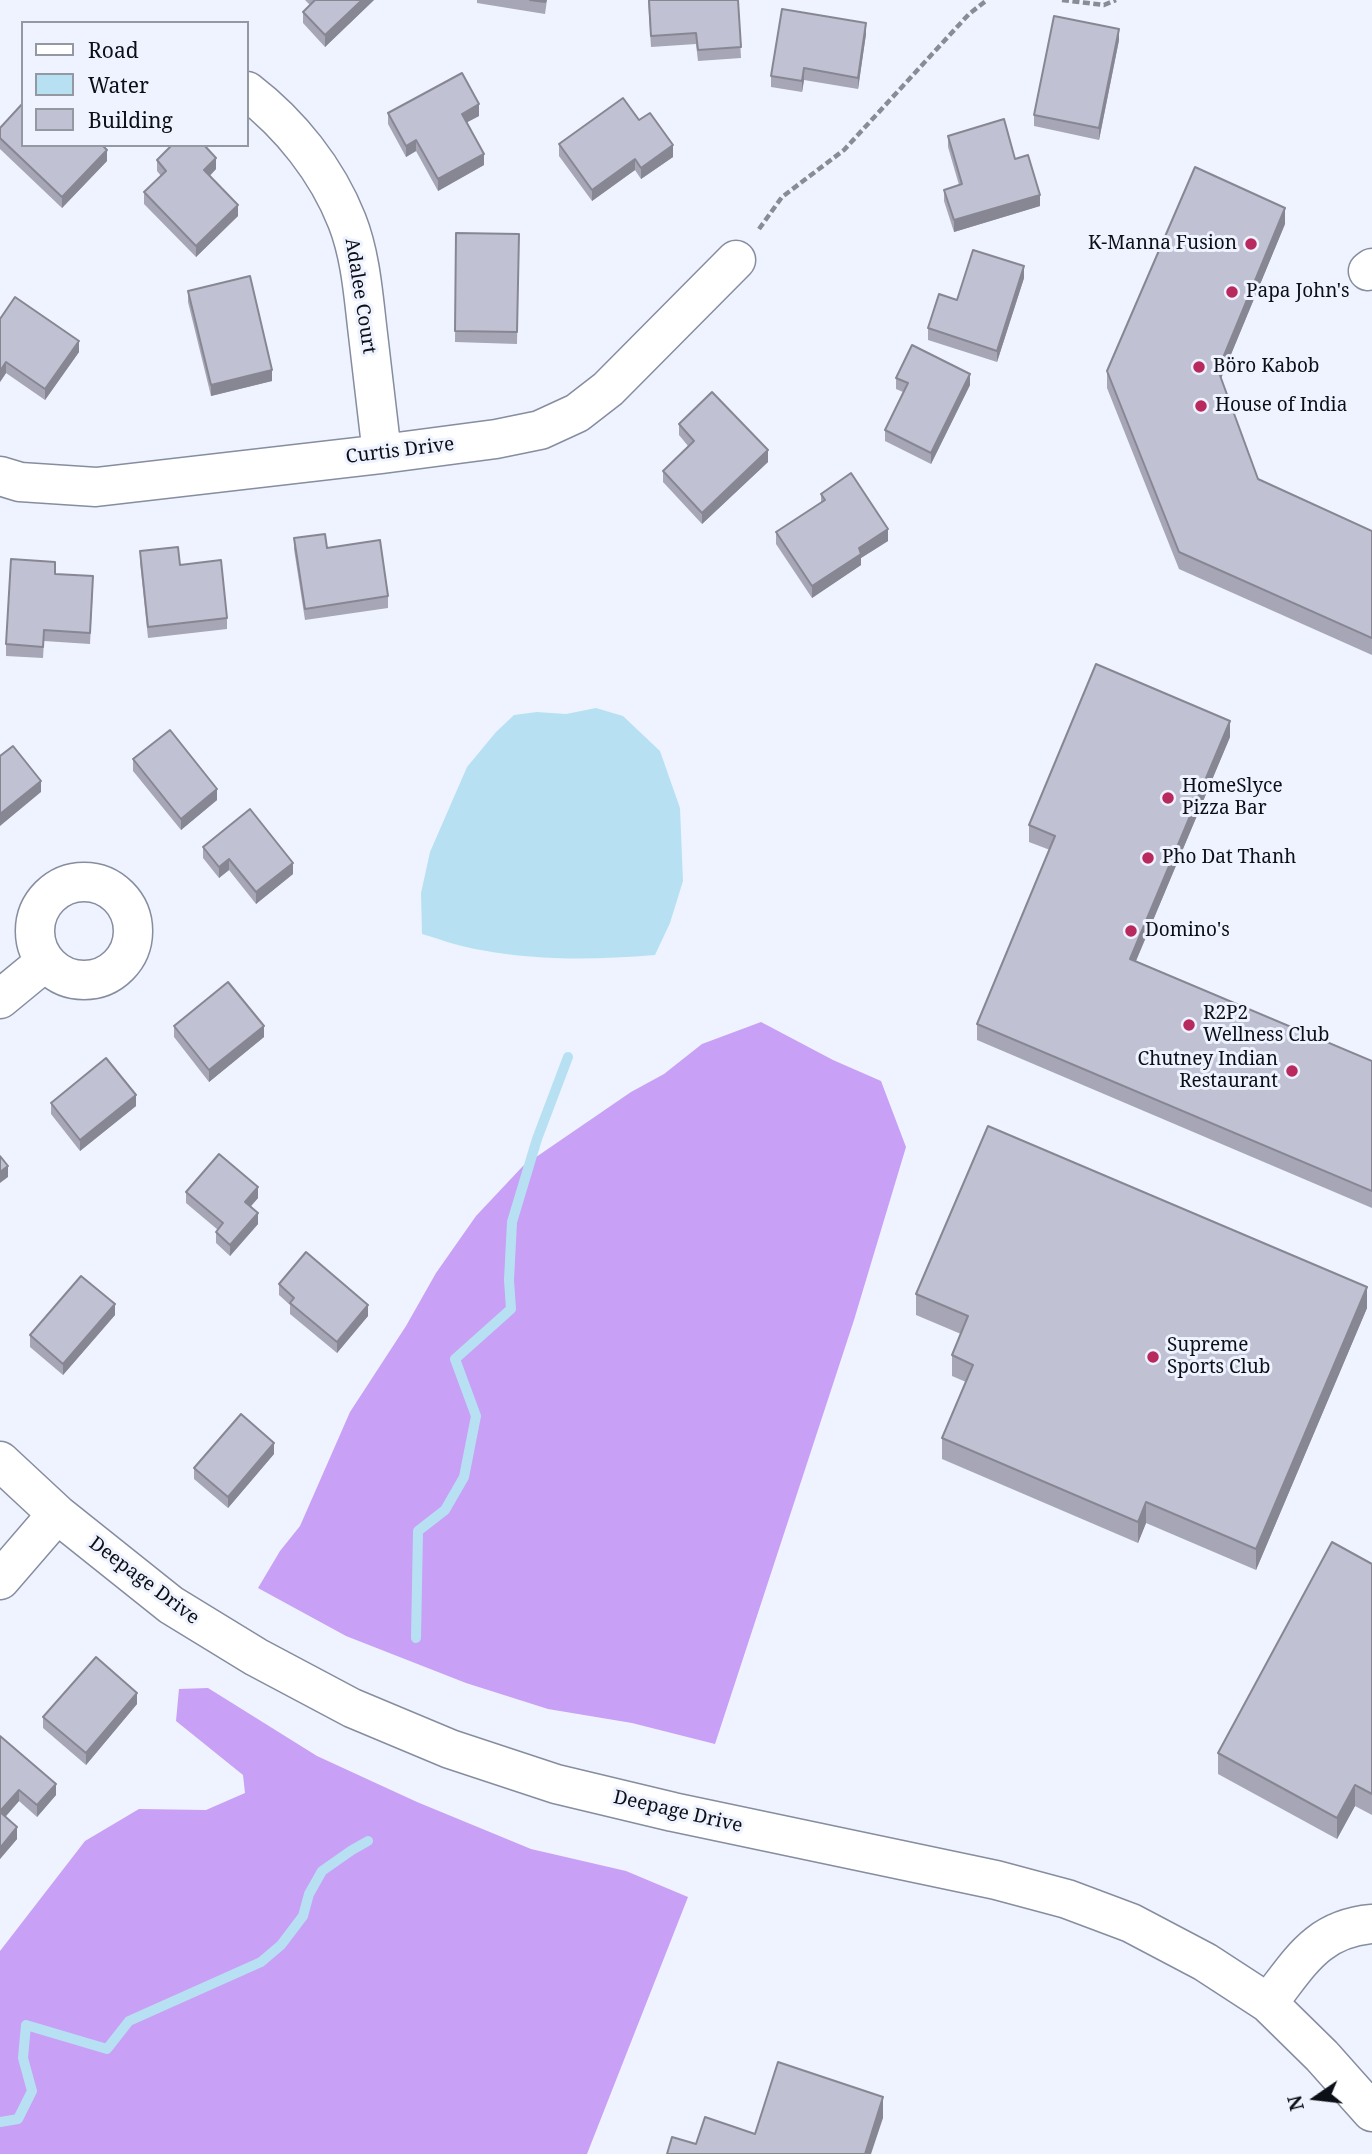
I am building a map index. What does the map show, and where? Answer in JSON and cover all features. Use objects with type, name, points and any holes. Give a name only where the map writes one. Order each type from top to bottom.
[{"type":"street","name":"Adalee Court","points":[[248,92],[268,107],[306,150],[330,185],[348,222],[360,268],[382,454]]},
{"type":"street","name":"Curtis Drive","points":[[0,477],[44,484],[96,487],[382,454],[496,439],[540,430],[578,413],[608,388],[736,260]]},
{"type":"street","points":[[0,999],[46,962]]},
{"type":"street","name":"Deepage Drive","points":[[0,1461],[57,1514],[171,1605],[352,1708],[450,1749],[556,1784],[687,1815],[996,1880],[1067,1899],[1131,1923],[1205,1962],[1268,2003],[1322,2056],[1372,2112]]},
{"type":"street","points":[[0,1580],[57,1514]]},
{"type":"street","points":[[1268,2003],[1310,1950],[1330,1935],[1354,1926],[1372,1924]]},
{"type":"path","points":[[736,260],[782,197],[844,150],[969,14],[987,0]]},
{"type":"path","points":[[1062,0],[1104,5],[1116,0]]},
{"type":"shaded area","points":[[761,1022],[833,1060],[881,1081],[906,1147],[854,1320],[715,1744],[632,1723],[548,1709],[466,1683],[346,1636],[258,1588],[280,1551],[300,1526],[350,1412],[406,1326],[436,1273],[476,1216],[523,1166],[631,1092],[664,1074],[702,1044]]},
{"type":"shaded area","points":[[208,1688],[317,1756],[417,1802],[531,1849],[626,1871],[688,1897],[587,2154],[0,2154],[0,1951],[85,1841],[139,1809],[206,1810],[245,1793],[243,1775],[176,1721],[179,1689]]},
{"type":"water","points":[[596,708],[623,716],[660,751],[680,808],[683,881],[670,923],[655,955],[589,959],[546,958],[474,949],[422,934],[421,893],[430,852],[467,767],[514,715],[537,712],[566,714]]},
{"type":"building","points":[[315,0],[362,0],[325,35],[303,12]]},
{"type":"building","points":[[649,0],[738,0],[741,47],[698,50],[696,33],[651,36]]},
{"type":"building","points":[[782,9],[866,23],[858,78],[804,68],[802,81],[771,76]]},
{"type":"building","points":[[1054,16],[1119,29],[1099,128],[1034,115]]},
{"type":"building","points":[[462,73],[479,104],[462,114],[484,154],[438,179],[416,140],[406,146],[388,113]]},
{"type":"building","points":[[623,98],[639,120],[650,113],[673,145],[641,168],[635,159],[592,190],[559,144]]},
{"type":"building","points":[[21,105],[21,147],[104,147],[107,150],[62,197],[0,138],[0,128]]},
{"type":"building","points":[[1004,119],[1015,159],[1028,155],[1040,195],[954,220],[944,190],[962,184],[948,136]]},
{"type":"building","points":[[170,147],[206,147],[216,158],[204,170],[238,205],[196,246],[144,192],[166,171],[157,160]]},
{"type":"building","points":[[1195,167],[1285,208],[1218,370],[1258,479],[1372,531],[1372,638],[1179,552],[1107,371]]},
{"type":"building","points":[[456,233],[519,234],[517,332],[455,331]]},
{"type":"building","points":[[973,250],[1024,266],[997,351],[928,328],[939,294],[957,300]]},
{"type":"building","points":[[250,276],[272,370],[211,385],[188,291]]},
{"type":"building","points":[[15,297],[79,341],[45,389],[6,362],[0,371],[0,319]]},
{"type":"building","points":[[912,345],[970,374],[931,453],[885,430],[908,383],[896,378]]},
{"type":"building","points":[[712,392],[768,450],[702,513],[663,471],[694,441],[679,424]]},
{"type":"building","points":[[851,473],[888,529],[859,548],[861,554],[812,586],[776,532],[825,500],[821,494]]},
{"type":"building","points":[[325,534],[327,548],[380,540],[388,596],[305,609],[294,538]]},
{"type":"building","points":[[178,547],[180,565],[221,560],[227,618],[148,627],[140,551]]},
{"type":"building","points":[[11,559],[55,562],[55,574],[93,576],[90,633],[44,630],[43,647],[6,644]]},
{"type":"building","points":[[1096,664],[1230,721],[1130,959],[1372,1061],[1372,1191],[977,1024],[1055,836],[1029,825]]},
{"type":"building","points":[[170,730],[217,789],[181,819],[133,759]]},
{"type":"building","points":[[13,746],[41,781],[0,814],[0,756]]},
{"type":"building","points":[[250,809],[293,863],[256,892],[229,859],[219,867],[203,847]]},
{"type":"building","points":[[228,982],[264,1026],[209,1070],[174,1026]]},
{"type":"building","points":[[106,1058],[136,1095],[80,1140],[51,1103]]},
{"type":"building","name":"Supreme Sports Club","points":[[988,1126],[1367,1287],[1256,1549],[1146,1502],[1138,1522],[942,1438],[973,1365],[952,1355],[968,1316],[916,1294]]},
{"type":"building","points":[[219,1154],[258,1187],[245,1202],[258,1213],[230,1245],[216,1232],[223,1223],[186,1192]]},
{"type":"building","points":[[0,1156],[8,1166],[0,1172]]},
{"type":"building","points":[[306,1252],[368,1305],[337,1342],[290,1303],[294,1298],[279,1284]]},
{"type":"building","points":[[81,1276],[115,1304],[63,1364],[30,1335]]},
{"type":"building","points":[[241,1414],[274,1443],[228,1497],[194,1468]]},
{"type":"building","points":[[1332,1542],[1372,1564],[1372,1794],[1355,1785],[1337,1818],[1218,1753]]},
{"type":"building","points":[[96,1657],[137,1693],[86,1753],[43,1717]]},
{"type":"building","points":[[0,1736],[56,1784],[37,1805],[19,1790],[0,1811]]},
{"type":"building","points":[[0,1812],[17,1827],[0,1848]]},
{"type":"building","points":[[778,2062],[883,2097],[865,2154],[667,2154],[672,2137],[696,2144],[705,2117],[755,2134]]},
{"type":"waterway","points":[[416,1638],[418,1531],[445,1510],[464,1477],[476,1416],[455,1359],[511,1309],[509,1280],[512,1222],[537,1139],[568,1057]]},
{"type":"waterway","points":[[0,2122],[18,2119],[32,2091],[23,2058],[26,2025],[107,2049],[129,2021],[261,1962],[281,1945],[303,1916],[309,1894],[322,1871],[368,1841]]},
{"type":"place","name":"K-Manna Fusion","points":[[1251,244]]},
{"type":"place","name":"Papa John's","points":[[1232,292]]},
{"type":"place","name":"Böro Kabob","points":[[1199,367]]},
{"type":"place","name":"House of India","points":[[1201,406]]},
{"type":"place","name":"HomeSlyce Pizza Bar","points":[[1168,798]]},
{"type":"place","name":"Pho Dat Thanh","points":[[1148,858]]},
{"type":"place","name":"Domino's","points":[[1131,931]]},
{"type":"place","name":"R2P2 Wellness Club","points":[[1189,1025]]},
{"type":"place","name":"Chutney Indian Restaurant","points":[[1292,1071]]},
{"type":"place","name":"Supreme Sports Club","points":[[1153,1357]]}]
